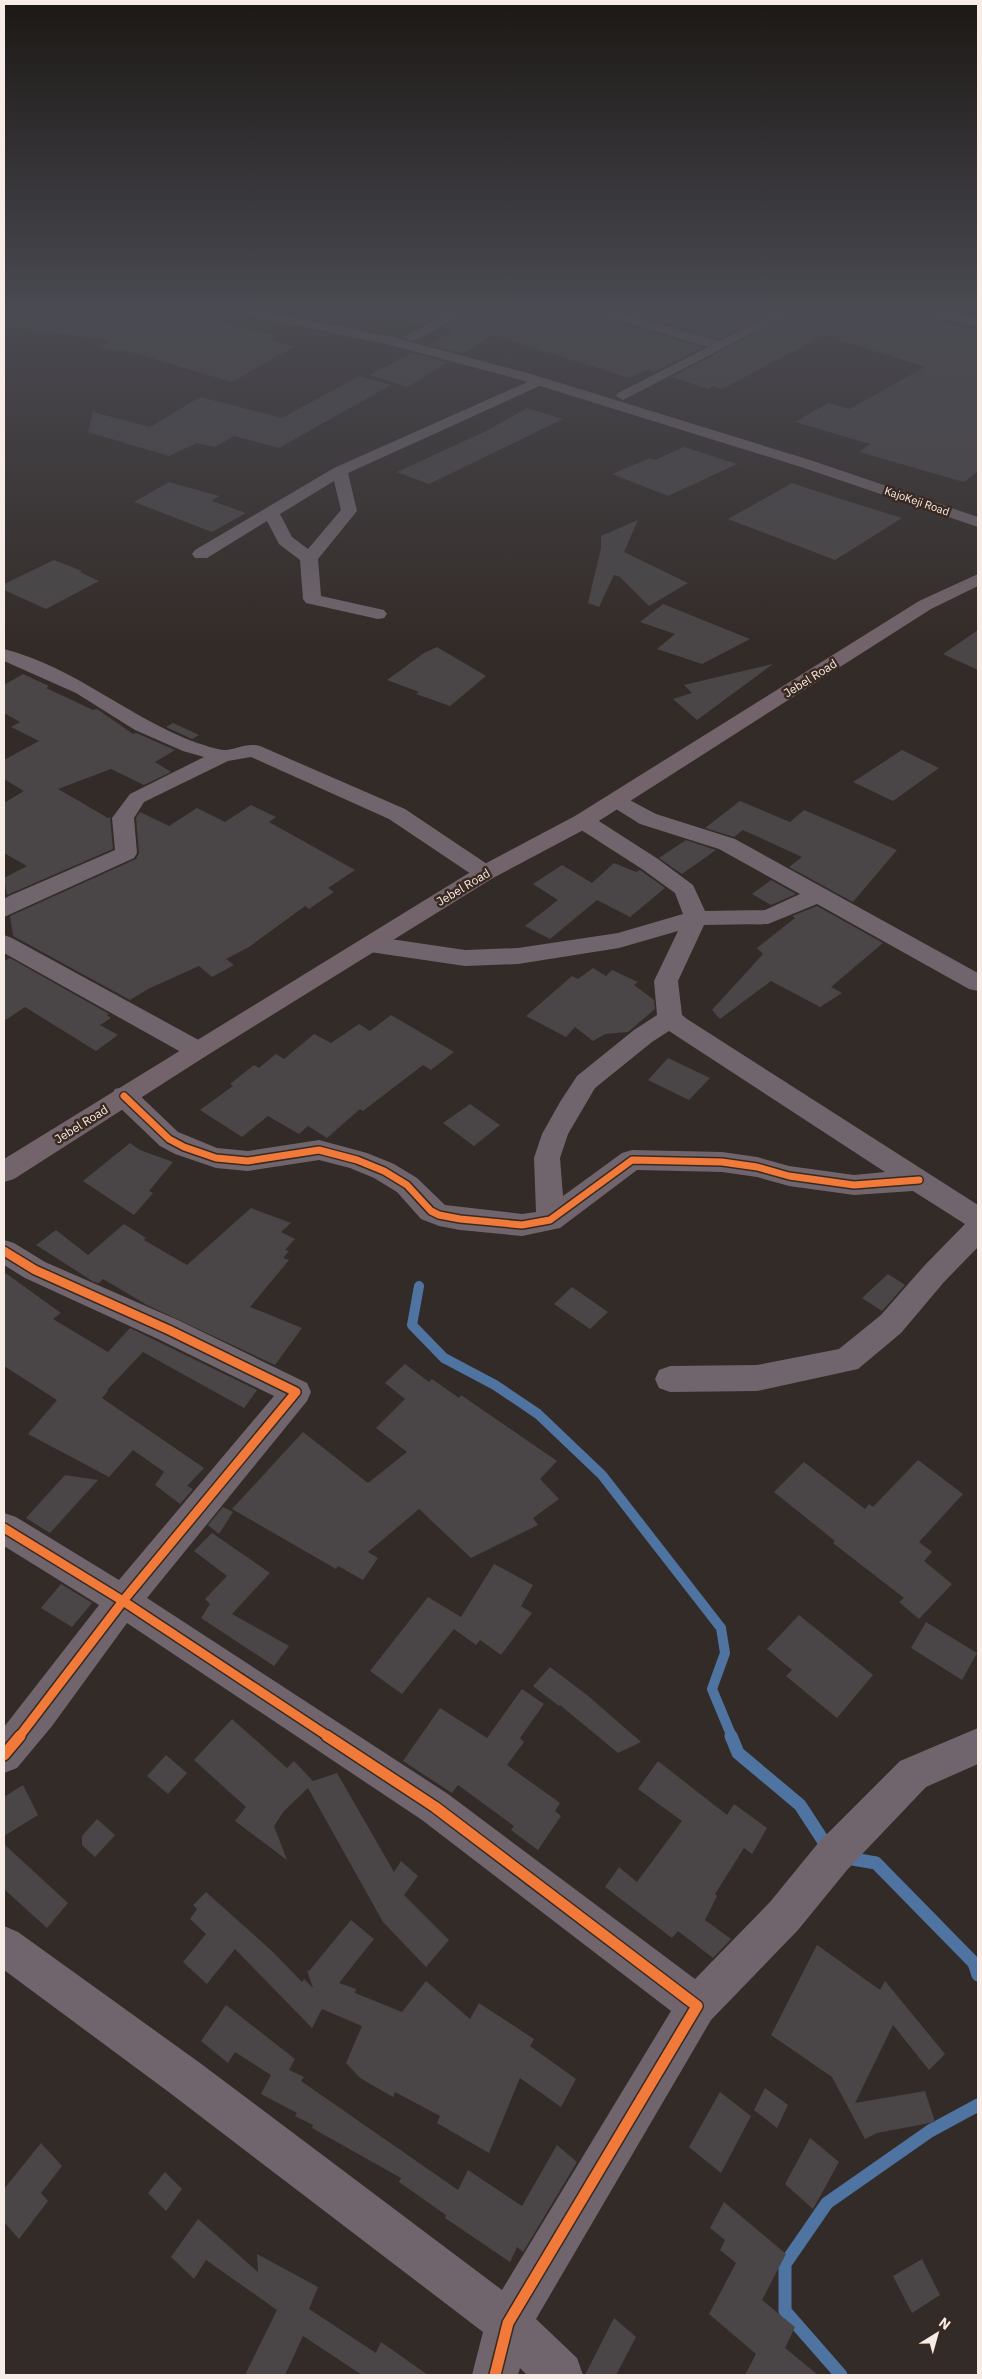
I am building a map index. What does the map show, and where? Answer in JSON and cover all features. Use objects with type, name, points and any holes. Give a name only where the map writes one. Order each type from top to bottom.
[{"type":"main road","name":"KajoKeji Road","points":[[674,423],[804,463],[978,522]]},
{"type":"main road","name":"KajoKeji Road","points":[[709,423],[978,508]]},
{"type":"main road","name":"Jebel Road","points":[[925,605],[978,562]]},
{"type":"main road","name":"Jebel Road","points":[[4,1172],[197,1050],[485,873],[583,821],[925,605],[978,578]]},
{"type":"street","points":[[201,554],[340,470],[448,423]]},
{"type":"street","points":[[340,470],[350,511],[309,558],[312,599],[378,614]]},
{"type":"street","points":[[271,512],[285,540],[309,558]]},
{"type":"street","points":[[4,655],[29,664],[83,689],[142,726],[190,747],[222,756]]},
{"type":"street","points":[[4,910],[17,901],[126,853],[123,818],[137,798],[222,756],[253,750],[397,814],[485,873]]},
{"type":"street","points":[[615,800],[648,819],[727,844],[978,983]]},
{"type":"street","points":[[583,821],[650,864],[685,890],[696,918],[666,981],[670,1018],[978,1219]]},
{"type":"street","points":[[370,944],[465,958],[518,956],[619,940],[696,918],[768,917],[817,895]]},
{"type":"street","points":[[4,943],[197,1050]]},
{"type":"street","points":[[550,1220],[547,1158],[555,1134],[569,1109],[586,1082],[643,1036],[670,1018]]},
{"type":"street","points":[[124,1096],[169,1139],[184,1147],[216,1158],[248,1161],[318,1150],[357,1160],[384,1171],[407,1185],[431,1211],[439,1215],[460,1219],[522,1225],[550,1220],[632,1160],[722,1162],[757,1167],[789,1176],[854,1186],[919,1180]]},
{"type":"street","points":[[670,1379],[756,1378],[847,1360],[891,1324],[934,1274],[978,1229]]},
{"type":"street","points":[[4,1250],[35,1270],[169,1330],[296,1392],[123,1601],[4,1755]]},
{"type":"street","points":[[4,1528],[123,1601],[435,1807],[697,2006]]},
{"type":"street","points":[[495,2375],[508,2323],[697,2006],[784,1916],[833,1856],[913,1774],[978,1746]]},
{"type":"street","points":[[4,1946],[186,2078],[508,2323],[560,2375]]},
{"type":"building","points":[[90,423],[135,423],[150,427],[157,423],[323,423],[279,448],[234,436],[214,447],[197,443],[169,456],[88,432]]},
{"type":"building","points":[[500,423],[555,423],[429,484],[397,472]]},
{"type":"building","points":[[798,423],[978,423],[978,471],[964,482],[859,452],[870,444]]},
{"type":"building","points":[[684,447],[737,464],[668,496],[612,474],[650,458],[655,460]]},
{"type":"building","points":[[169,482],[219,496],[212,501],[246,513],[212,532],[134,502]]},
{"type":"building","points":[[792,483],[902,518],[835,560],[728,519]]},
{"type":"building","points":[[638,520],[624,552],[688,583],[649,606],[620,577],[614,575],[599,607],[588,603],[601,548],[601,536]]},
{"type":"building","points":[[54,560],[82,571],[80,572],[99,581],[46,609],[4,590],[4,584]]},
{"type":"building","points":[[663,604],[750,639],[702,664],[657,649],[675,634],[640,622]]},
{"type":"building","points":[[978,630],[978,670],[943,654]]},
{"type":"building","points":[[437,647],[486,676],[450,706],[416,694],[419,692],[387,680],[424,653]]},
{"type":"building","points":[[773,664],[697,720],[673,699],[692,693],[684,685]]},
{"type":"building","points":[[23,674],[49,686],[46,688],[93,710],[97,709],[133,734],[136,733],[175,750],[155,762],[171,772],[144,785],[111,769],[58,789],[108,818],[110,817],[113,849],[7,895],[4,878],[27,866],[4,853],[4,803],[24,791],[4,779],[4,760],[39,741],[11,727],[20,722],[4,713],[4,685]]},
{"type":"building","points":[[173,723],[199,735],[192,739],[166,727]]},
{"type":"building","points":[[902,750],[939,768],[893,801],[853,782]]},
{"type":"building","points":[[740,801],[790,822],[804,810],[897,850],[853,902],[789,867],[802,857],[743,830],[734,837],[705,828]]},
{"type":"building","points":[[251,805],[276,817],[269,822],[355,870],[328,888],[334,892],[309,909],[305,906],[249,947],[226,959],[234,965],[212,977],[199,966],[148,989],[130,1000],[13,936],[10,916],[136,859],[139,853],[136,818],[140,812],[169,826],[197,808],[225,822]]},
{"type":"building","points":[[686,840],[716,850],[682,874],[659,858]]},
{"type":"building","points":[[614,863],[636,872],[640,870],[665,888],[630,917],[597,900],[550,939],[525,926],[558,900],[533,884],[562,865],[592,883]]},
{"type":"building","points":[[771,880],[796,894],[771,905],[752,894]]},
{"type":"building","points":[[817,906],[883,943],[831,987],[842,993],[820,1007],[771,981],[720,1019],[712,1010],[763,954],[757,948],[795,918],[792,916]]},
{"type":"building","points":[[10,958],[109,1014],[107,1015],[111,1018],[100,1025],[118,1035],[96,1051],[25,1007],[4,1021],[4,961]]},
{"type":"building","points":[[593,968],[606,976],[612,970],[638,982],[634,985],[654,1000],[655,1009],[628,1032],[605,1034],[593,1041],[575,1027],[566,1037],[526,1016],[572,976],[578,979]]},
{"type":"building","points":[[391,1015],[454,1052],[431,1070],[423,1065],[363,1111],[360,1109],[327,1138],[308,1126],[299,1134],[268,1116],[242,1137],[200,1110],[233,1086],[230,1084],[254,1065],[259,1068],[276,1054],[284,1059],[314,1034],[331,1043],[359,1024],[370,1031]]},
{"type":"building","points":[[668,1058],[710,1078],[689,1100],[648,1080]]},
{"type":"building","points":[[470,1104],[500,1125],[474,1146],[443,1123]]},
{"type":"building","points":[[130,1143],[140,1150],[173,1162],[149,1191],[153,1193],[134,1215],[83,1181]]},
{"type":"building","points":[[251,1208],[291,1223],[281,1232],[295,1239],[285,1250],[289,1251],[283,1258],[289,1260],[250,1307],[302,1328],[275,1365],[147,1305],[103,1279],[99,1283],[94,1282],[36,1245],[56,1230],[88,1255],[124,1224],[146,1238],[144,1240],[187,1265]]},
{"type":"building","points":[[4,1272],[61,1313],[53,1319],[108,1352],[130,1328],[257,1390],[244,1408],[143,1352],[107,1390],[102,1398],[204,1468],[187,1486],[193,1489],[180,1504],[155,1485],[164,1472],[170,1476],[133,1450],[109,1477],[28,1434],[57,1400],[4,1366]]},
{"type":"building","points":[[888,1274],[905,1285],[882,1311],[862,1298]]},
{"type":"building","points":[[572,1287],[608,1312],[590,1329],[554,1304]]},
{"type":"building","points":[[405,1364],[429,1382],[432,1379],[459,1398],[461,1395],[557,1461],[540,1479],[559,1499],[533,1518],[538,1525],[471,1558],[419,1509],[368,1552],[378,1558],[363,1580],[338,1566],[336,1569],[232,1509],[303,1432],[368,1483],[407,1452],[376,1428],[405,1399],[385,1383]]},
{"type":"building","points":[[918,1460],[963,1494],[919,1542],[932,1552],[924,1561],[952,1584],[919,1619],[899,1602],[904,1598],[833,1543],[835,1541],[774,1492],[804,1462],[865,1509],[869,1504],[873,1507]]},
{"type":"building","points":[[65,1475],[98,1480],[50,1533],[26,1518]]},
{"type":"building","points":[[223,1507],[233,1512],[219,1534],[208,1525]]},
{"type":"building","points":[[212,1533],[270,1573],[232,1614],[289,1646],[274,1666],[201,1618],[210,1604],[205,1599],[227,1576],[194,1551]]},
{"type":"building","points":[[494,1564],[533,1585],[521,1606],[532,1613],[501,1655],[480,1640],[476,1645],[454,1629],[402,1694],[370,1671],[428,1597],[461,1617]]},
{"type":"building","points":[[61,1584],[92,1603],[72,1627],[41,1608]]},
{"type":"building","points":[[799,1615],[873,1675],[837,1718],[786,1676],[792,1670],[767,1649]]},
{"type":"building","points":[[926,1622],[977,1653],[962,1680],[911,1648]]},
{"type":"building","points":[[550,1667],[587,1695],[641,1742],[618,1753],[560,1705],[533,1686]]},
{"type":"building","points":[[522,1689],[544,1704],[520,1738],[524,1742],[507,1765],[560,1803],[555,1811],[561,1816],[538,1850],[511,1830],[514,1826],[458,1785],[452,1793],[403,1761],[440,1708],[487,1738]]},
{"type":"building","points":[[232,1719],[287,1768],[294,1761],[313,1781],[337,1773],[394,1872],[401,1861],[418,1876],[404,1895],[449,1940],[426,1967],[383,1922],[308,1788],[284,1811],[274,1826],[287,1860],[235,1821],[246,1807],[194,1760]]},
{"type":"building","points":[[166,1755],[187,1773],[168,1794],[147,1776]]},
{"type":"building","points":[[658,1761],[727,1815],[734,1804],[767,1828],[752,1854],[744,1848],[715,1894],[717,1896],[705,1920],[731,1939],[713,1958],[678,1931],[672,1938],[605,1887],[619,1867],[637,1882],[682,1821],[638,1789]]},
{"type":"building","points":[[23,1785],[38,1815],[4,1836],[4,1797]]},
{"type":"building","points":[[97,1819],[115,1835],[95,1857],[82,1845],[82,1836]]},
{"type":"building","points":[[4,1844],[68,1903],[47,1928],[4,1889]]},
{"type":"building","points":[[206,1892],[273,1952],[302,1982],[304,1979],[313,1988],[307,1970],[309,1971],[351,1920],[374,1939],[339,1983],[356,1989],[355,1993],[402,2012],[426,1981],[470,2019],[479,2003],[534,2039],[530,2046],[576,2079],[561,2107],[520,2078],[489,2153],[437,2123],[440,2116],[395,2092],[393,2097],[360,2078],[346,2063],[362,2026],[322,2009],[312,2028],[235,1949],[207,1984],[183,1962],[206,1934],[190,1919],[197,1909],[193,1905]]},
{"type":"building","points":[[817,1945],[880,1990],[885,1981],[945,2054],[929,2070],[893,2025],[855,2103],[925,2091],[935,2122],[877,2133],[865,2139],[832,2077],[771,2035]]},
{"type":"building","points":[[226,2005],[295,2059],[289,2070],[304,2077],[301,2081],[458,2190],[468,2170],[522,2206],[557,2145],[577,2162],[523,2252],[517,2247],[510,2262],[445,2218],[446,2215],[399,2182],[401,2178],[312,2128],[313,2125],[295,2116],[297,2113],[261,2094],[271,2075],[235,2052],[228,2063],[201,2041]]},
{"type":"building","points":[[765,2088],[788,2105],[777,2128],[754,2110]]},
{"type":"building","points":[[720,2092],[751,2116],[721,2173],[689,2147]]},
{"type":"building","points":[[810,2138],[839,2162],[813,2209],[785,2184]]},
{"type":"building","points":[[41,2143],[62,2166],[41,2193],[48,2201],[19,2239],[4,2222],[4,2189]]},
{"type":"building","points":[[165,2172],[182,2189],[166,2211],[148,2193]]},
{"type":"building","points":[[724,2202],[786,2254],[762,2300],[795,2327],[785,2348],[818,2375],[745,2375],[756,2354],[709,2314],[736,2263],[720,2250],[725,2240],[710,2228]]},
{"type":"building","points":[[198,2219],[258,2272],[257,2254],[318,2287],[309,2309],[376,2353],[381,2342],[428,2375],[362,2375],[303,2336],[285,2375],[245,2375],[277,2310],[206,2260],[194,2279],[171,2257]]},
{"type":"building","points":[[922,2259],[940,2295],[912,2313],[893,2276]]},
{"type":"building","points":[[614,2318],[636,2337],[616,2375],[585,2375]]},
{"type":"waterway","points":[[419,1286],[412,1325],[444,1358],[495,1385],[538,1414],[602,1475],[721,1628],[725,1653],[712,1689],[732,1737]]},
{"type":"waterway","points":[[731,1736],[738,1753],[800,1805],[828,1848]]},
{"type":"waterway","points":[[847,1858],[876,1863],[974,1963],[978,1975]]},
{"type":"waterway","points":[[841,2375],[785,2311],[785,2264],[827,2203],[930,2131],[978,2105]]},
{"type":"cycle path","points":[[124,1096],[169,1139],[184,1147],[216,1158],[248,1161],[319,1150],[357,1160],[384,1171],[407,1185],[431,1211],[439,1215],[460,1219],[522,1225],[550,1220],[632,1160],[722,1162],[757,1167],[789,1176],[854,1185],[919,1180]]},
{"type":"cycle path","points":[[4,1251],[35,1270],[169,1330],[296,1392],[123,1601],[39,1713],[4,1755]]},
{"type":"cycle path","points":[[4,1528],[123,1601],[435,1807],[697,2006],[508,2323],[495,2375]]}]
